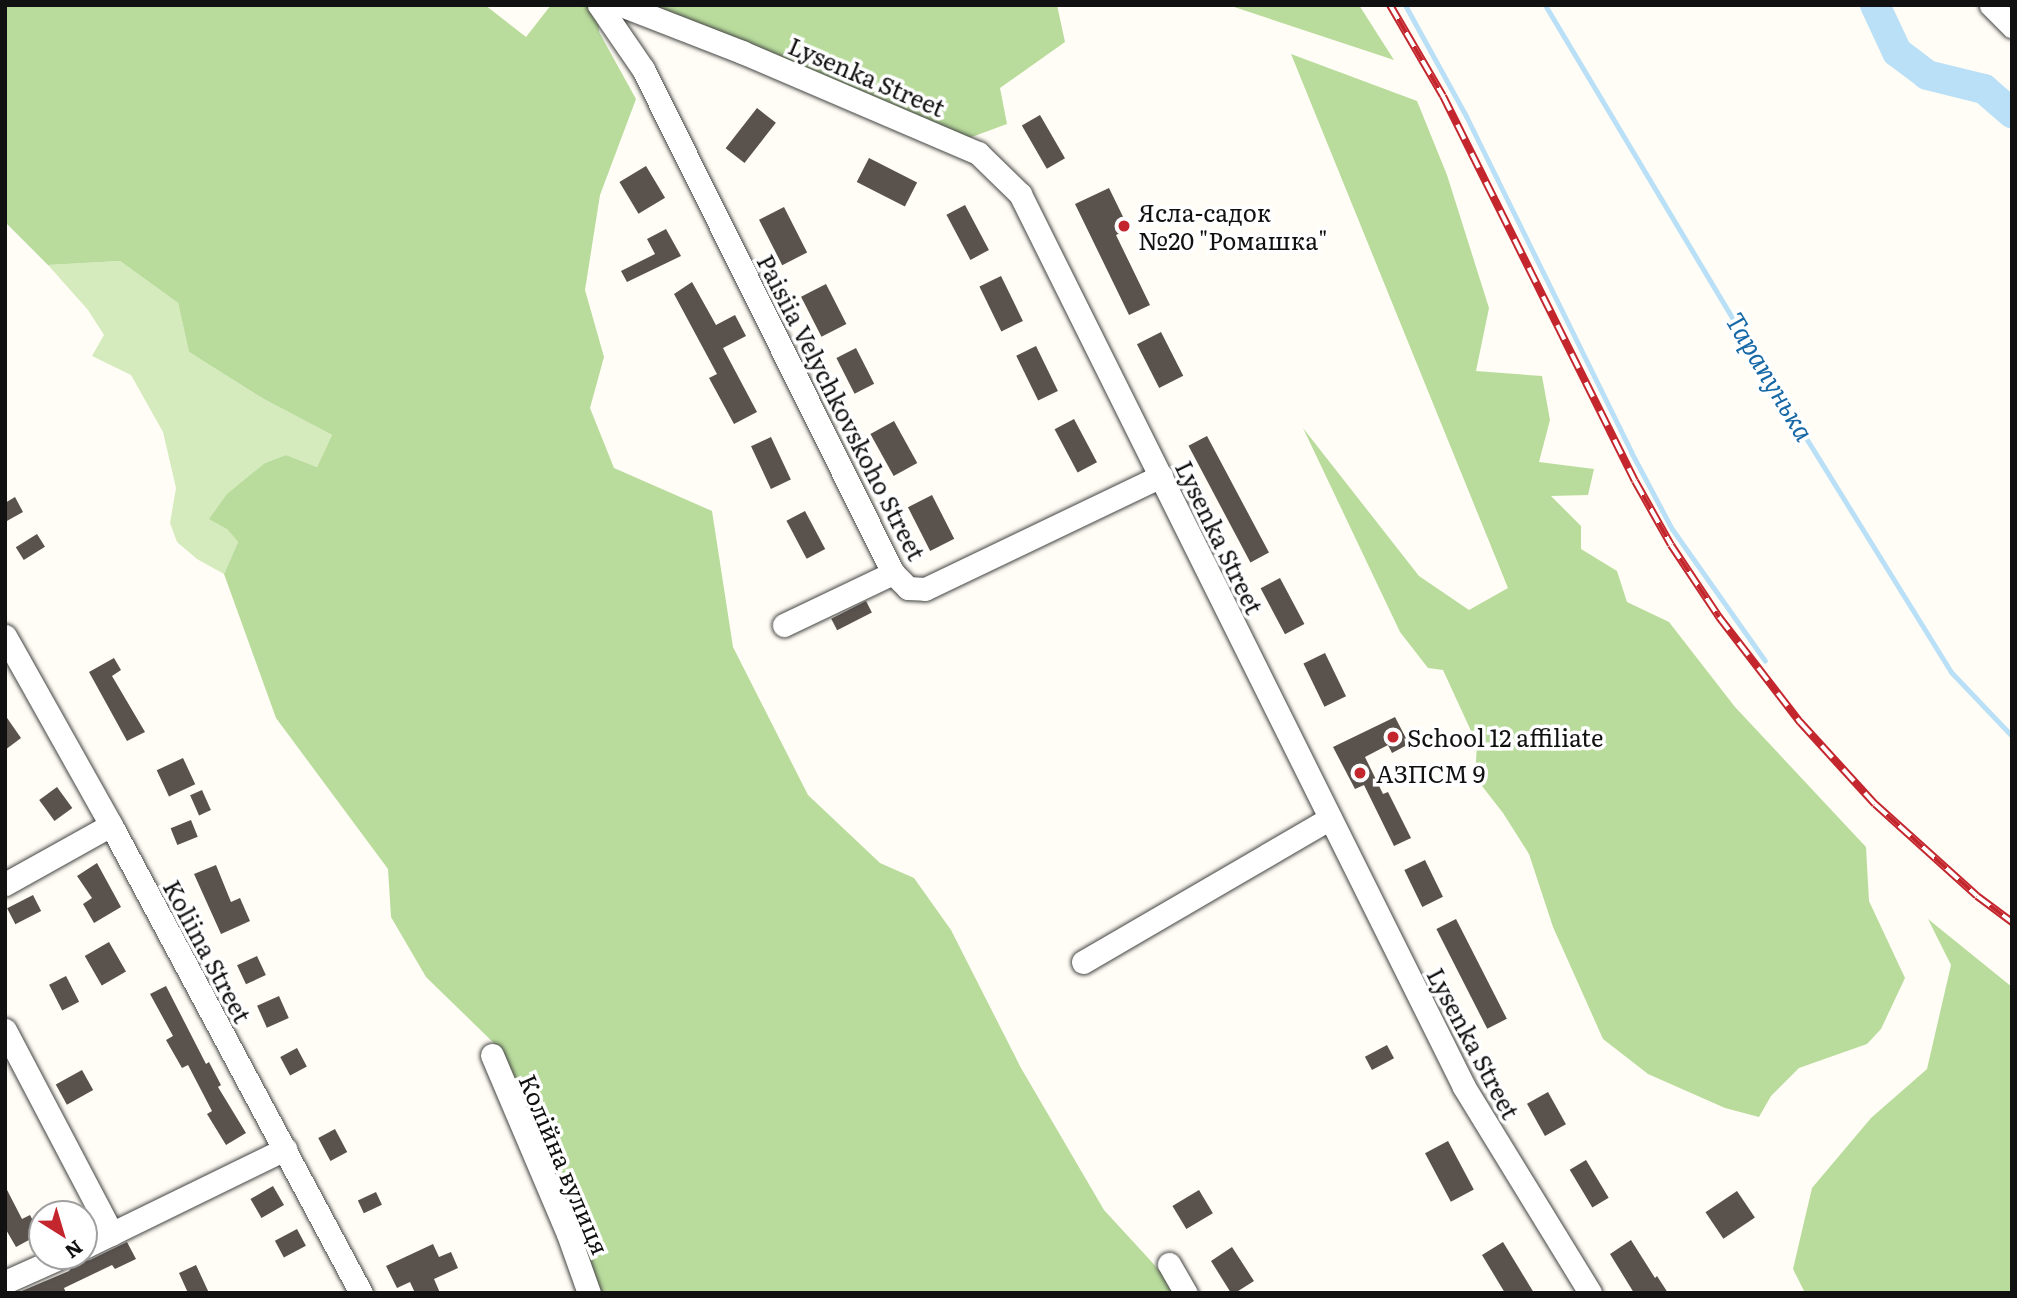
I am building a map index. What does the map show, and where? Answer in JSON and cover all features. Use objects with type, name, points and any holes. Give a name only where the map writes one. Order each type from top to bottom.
[{"type":"street","name":"Paisiia Velychkovskoho Street","points":[[599,5],[643,69],[893,573],[908,588],[925,589],[1161,476]]},
{"type":"street","name":"Lysenka Street","points":[[621,5],[752,56],[978,153],[1000,170],[1020,194],[1464,1087],[1590,1293]]},
{"type":"street","points":[[1991,5],[2012,26]]},
{"type":"street","points":[[784,625],[893,573]]},
{"type":"street","name":"Koliina Street","points":[[5,636],[111,825],[361,1293]]},
{"type":"street","points":[[1083,962],[1330,818]]},
{"type":"street","points":[[5,884],[111,825]]},
{"type":"street","points":[[5,1030],[112,1234]]},
{"type":"street","name":"Колійна вулиця","points":[[492,1055],[568,1234],[589,1293]]},
{"type":"street","points":[[98,1240],[285,1149]]},
{"type":"street","points":[[1169,1265],[1186,1293]]},
{"type":"street","points":[[5,1282],[32,1270]]},
{"type":"green space","points":[[5,5],[485,5],[526,37],[551,5],[598,5],[599,32],[636,99],[600,195],[585,290],[604,357],[590,408],[614,468],[712,511],[733,647],[808,795],[880,863],[914,878],[951,930],[1021,1068],[1104,1210],[1161,1272],[1172,1293],[602,1293],[500,1049],[426,977],[391,917],[388,869],[276,718],[224,574],[238,542],[227,529],[209,519],[227,494],[265,463],[286,455],[317,467],[332,435],[262,398],[189,352],[178,303],[120,261],[48,265],[5,222]]},
{"type":"green space","points":[[650,5],[1057,5],[1065,42],[1000,88],[1007,124],[969,138]]},
{"type":"green space","points":[[1228,5],[1359,5],[1394,60]]},
{"type":"green space","points":[[1291,54],[1417,101],[1447,175],[1489,308],[1476,371],[1542,376],[1550,420],[1539,462],[1594,469],[1588,495],[1551,496],[1581,526],[1581,549],[1617,571],[1627,602],[1669,622],[1735,707],[1866,847],[1869,901],[1905,978],[1881,1029],[1867,1044],[1799,1068],[1771,1096],[1759,1117],[1725,1108],[1648,1074],[1603,1039],[1553,927],[1529,854],[1503,813],[1475,777],[1477,744],[1443,670],[1428,668],[1400,632],[1303,428],[1419,576],[1469,610],[1508,588]]},
{"type":"green space","points":[[120,261],[178,303],[189,352],[262,398],[332,435],[317,467],[286,455],[265,463],[227,529],[238,542],[224,574],[197,559],[177,542],[170,523],[176,488],[163,432],[131,375],[92,356],[104,335],[88,310],[48,265]]},
{"type":"green space","points":[[1928,919],[2012,987],[2012,1293],[1805,1293],[1793,1269],[1812,1188],[1871,1118],[1927,1069],[1951,965]]},
{"type":"building","points":[[757,108],[776,123],[745,163],[726,148]]},
{"type":"building","points":[[1040,115],[1065,158],[1047,169],[1022,126]]},
{"type":"building","points":[[869,158],[917,183],[905,207],[857,182]]},
{"type":"building","points":[[646,166],[665,198],[638,214],[619,182]]},
{"type":"building","points":[[1109,188],[1129,229],[1116,235],[1150,305],[1129,315],[1075,204]]},
{"type":"building","points":[[965,205],[989,250],[970,260],[946,215]]},
{"type":"building","points":[[784,207],[807,252],[782,265],[759,220]]},
{"type":"building","points":[[666,229],[681,256],[627,282],[621,271],[655,254],[647,239]]},
{"type":"building","points":[[1001,276],[1023,321],[1001,331],[979,287]]},
{"type":"building","points":[[692,282],[716,325],[735,315],[746,336],[723,348],[757,412],[734,424],[709,378],[717,374],[674,294]]},
{"type":"building","points":[[826,284],[846,324],[821,337],[801,297]]},
{"type":"building","points":[[1161,332],[1183,376],[1159,388],[1137,344]]},
{"type":"building","points":[[1036,346],[1058,391],[1038,401],[1016,356]]},
{"type":"building","points":[[856,348],[874,384],[855,394],[836,358]]},
{"type":"building","points":[[1074,419],[1097,462],[1078,473],[1055,429]]},
{"type":"building","points":[[894,421],[917,463],[894,476],[870,434]]},
{"type":"building","points":[[1207,436],[1269,553],[1250,562],[1188,446]]},
{"type":"building","points":[[771,437],[791,480],[771,489],[751,446]]},
{"type":"building","points":[[932,495],[954,539],[930,551],[908,507]]},
{"type":"building","points":[[15,497],[23,512],[5,522],[5,503]]},
{"type":"building","points":[[805,511],[825,549],[807,559],[786,521]]},
{"type":"building","points":[[37,534],[45,547],[24,560],[16,547]]},
{"type":"building","points":[[1280,578],[1304,624],[1285,634],[1261,588]]},
{"type":"building","points":[[866,601],[872,613],[837,630],[831,619]]},
{"type":"building","points":[[1325,653],[1346,696],[1324,707],[1303,664]]},
{"type":"building","points":[[114,658],[121,670],[112,676],[145,732],[127,741],[89,672]]},
{"type":"building","points":[[5,715],[21,738],[5,750]]},
{"type":"building","points":[[1395,717],[1409,744],[1392,753],[1388,745],[1365,757],[1383,794],[1388,792],[1411,838],[1394,846],[1364,785],[1355,789],[1333,747]]},
{"type":"building","points":[[183,758],[195,784],[169,797],[157,770]]},
{"type":"building","points":[[57,787],[72,808],[54,821],[39,800]]},
{"type":"building","points":[[202,790],[211,810],[199,815],[190,795]]},
{"type":"building","points":[[191,820],[198,837],[177,845],[171,828]]},
{"type":"building","points":[[1425,860],[1443,897],[1422,907],[1404,870]]},
{"type":"building","points":[[97,863],[121,907],[94,923],[83,904],[92,898],[77,876]]},
{"type":"building","points":[[216,865],[231,902],[240,898],[250,921],[221,934],[194,874]]},
{"type":"building","points":[[33,895],[41,911],[15,924],[7,908]]},
{"type":"building","points":[[1456,919],[1507,1019],[1487,1029],[1436,929]]},
{"type":"building","points":[[109,942],[126,971],[102,985],[85,956]]},
{"type":"building","points":[[257,956],[266,975],[246,984],[237,965]]},
{"type":"building","points":[[66,976],[79,1002],[62,1010],[49,985]]},
{"type":"building","points":[[166,986],[206,1064],[209,1062],[221,1085],[218,1087],[246,1133],[226,1145],[207,1114],[212,1111],[188,1065],[182,1068],[166,1040],[173,1036],[150,994]]},
{"type":"building","points":[[279,996],[289,1018],[267,1028],[257,1006]]},
{"type":"building","points":[[1387,1045],[1394,1058],[1372,1070],[1365,1057]]},
{"type":"building","points":[[297,1048],[307,1067],[290,1075],[280,1057]]},
{"type":"building","points":[[82,1070],[93,1090],[67,1105],[56,1085]]},
{"type":"building","points":[[1548,1092],[1566,1124],[1545,1136],[1527,1104]]},
{"type":"building","points":[[335,1129],[347,1152],[330,1161],[318,1138]]},
{"type":"building","points":[[1448,1141],[1474,1190],[1451,1202],[1425,1153]]},
{"type":"building","points":[[1586,1160],[1609,1198],[1592,1208],[1570,1170]]},
{"type":"building","points":[[5,1186],[22,1219],[28,1216],[28,1240],[16,1247],[5,1228]]},
{"type":"building","points":[[273,1186],[284,1205],[261,1218],[250,1199]]},
{"type":"building","points":[[1199,1190],[1213,1213],[1186,1229],[1172,1206]]},
{"type":"building","points":[[1737,1191],[1755,1218],[1723,1239],[1705,1212]]},
{"type":"building","points":[[376,1192],[382,1205],[364,1213],[358,1200]]},
{"type":"building","points":[[297,1229],[306,1246],[284,1258],[275,1241]]},
{"type":"building","points":[[1631,1240],[1668,1293],[1634,1293],[1610,1254]]},
{"type":"building","points":[[127,1242],[136,1259],[115,1269],[112,1265],[64,1288],[66,1293],[17,1293],[70,1270],[98,1270],[98,1256]]},
{"type":"building","points":[[1503,1242],[1534,1293],[1505,1293],[1482,1255]]},
{"type":"building","points":[[433,1244],[439,1257],[451,1252],[458,1268],[434,1279],[440,1293],[415,1293],[410,1282],[397,1288],[386,1266]]},
{"type":"building","points":[[1232,1247],[1254,1281],[1235,1293],[1231,1293],[1211,1261]]},
{"type":"building","points":[[196,1265],[209,1293],[188,1293],[179,1273]]},
{"type":"waterway","points":[[1405,5],[1466,116],[1631,452],[1672,529],[1765,661]]},
{"type":"waterway","name":"Тарапунька","points":[[1545,5],[1757,359],[1951,672],[2012,736]]},
{"type":"waterway","points":[[1875,5],[1897,52],[1927,75],[1984,89],[2012,113]]},
{"type":"railway","points":[[1390,5],[1443,96],[1635,481],[1671,545],[1719,617],[1800,722],[1875,804],[1977,896],[2012,922]]},
{"type":"place","name":"Ясла-садок №20 \"Ромашка\"","points":[[1124,226]]},
{"type":"place","name":"School 12 affiliate","points":[[1393,737]]},
{"type":"place","name":"АЗПСМ 9","points":[[1360,773]]}]
